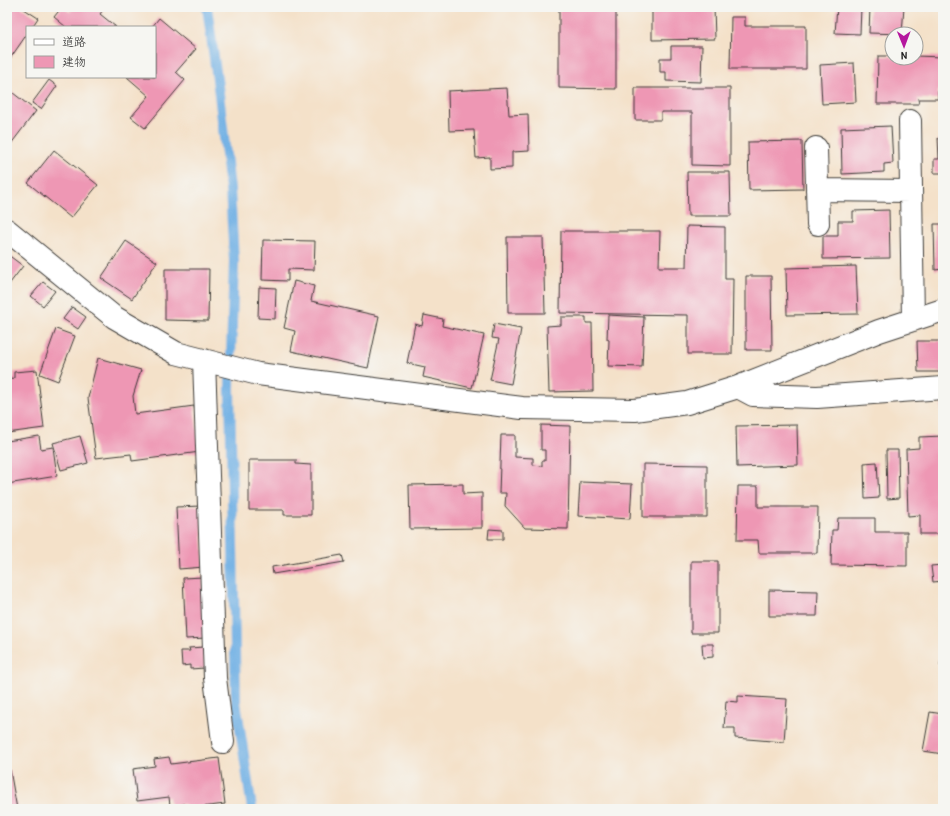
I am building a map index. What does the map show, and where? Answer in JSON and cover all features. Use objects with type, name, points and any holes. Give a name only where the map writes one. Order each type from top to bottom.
[{"type":"street","points":[[910,121],[913,320]]},
{"type":"street","points":[[816,148],[818,224]]},
{"type":"street","points":[[817,190],[911,191]]},
{"type":"street","points":[[7,230],[114,317],[176,353],[258,374],[522,408],[635,410],[687,403],[738,387],[879,331],[943,310]]},
{"type":"street","points":[[209,362],[215,678],[223,742]]},
{"type":"street","points":[[738,387],[753,395],[817,397],[943,388]]},
{"type":"building","points":[[7,7],[21,7],[38,18],[33,26],[26,26],[26,35],[7,63]]},
{"type":"building","points":[[62,7],[70,12],[74,7],[105,7],[100,14],[115,26],[65,26],[54,17]]},
{"type":"building","points":[[559,7],[616,7],[616,89],[559,88]]},
{"type":"building","points":[[652,7],[714,7],[715,39],[652,40]]},
{"type":"building","points":[[837,7],[861,7],[860,34],[835,33]]},
{"type":"building","points":[[870,7],[904,7],[903,26],[884,26],[884,33],[869,33]]},
{"type":"building","points":[[731,17],[745,17],[745,26],[806,26],[806,69],[730,69]]},
{"type":"building","points":[[159,18],[196,49],[176,72],[185,80],[145,128],[131,117],[149,96],[128,78],[156,78],[156,26],[153,26]]},
{"type":"building","points":[[671,46],[702,46],[701,82],[666,81],[666,72],[660,72],[660,58],[671,58]]},
{"type":"building","points":[[878,56],[884,56],[884,66],[924,66],[924,56],[942,57],[942,90],[938,91],[938,99],[918,99],[919,104],[877,104]]},
{"type":"building","points":[[854,63],[856,102],[822,104],[820,65]]},
{"type":"building","points":[[49,80],[57,86],[41,109],[32,103]]},
{"type":"building","points":[[507,88],[509,115],[528,114],[529,151],[512,152],[512,168],[490,169],[490,157],[476,158],[474,130],[449,131],[448,91]]},
{"type":"building","points":[[635,88],[730,88],[730,166],[692,165],[692,112],[661,112],[661,120],[635,120]]},
{"type":"building","points":[[8,89],[36,111],[7,149],[7,90]]},
{"type":"building","points":[[891,126],[893,163],[884,164],[884,172],[842,174],[841,128]]},
{"type":"building","points":[[938,138],[943,138],[943,173],[934,173],[934,159],[939,159]]},
{"type":"building","points":[[802,141],[803,189],[749,190],[748,142]]},
{"type":"building","points":[[54,150],[98,185],[71,218],[28,183]]},
{"type":"building","points":[[687,172],[730,172],[731,216],[688,216]]},
{"type":"building","points":[[889,210],[890,258],[823,259],[823,236],[838,236],[838,221],[853,221],[853,211]]},
{"type":"building","points":[[934,224],[943,224],[943,269],[935,270]]},
{"type":"building","points":[[687,226],[725,227],[725,279],[733,279],[732,354],[688,354],[688,315],[560,313],[561,231],[660,231],[659,267],[686,267]]},
{"type":"building","points":[[507,237],[543,237],[545,313],[508,313]]},
{"type":"building","points":[[263,240],[315,241],[314,270],[288,269],[288,281],[262,280]]},
{"type":"building","points":[[126,241],[157,262],[132,299],[101,278]]},
{"type":"building","points":[[7,254],[23,266],[7,287]]},
{"type":"building","points":[[856,266],[858,314],[787,315],[786,268]]},
{"type":"building","points":[[165,269],[209,269],[208,321],[165,320]]},
{"type":"building","points":[[746,276],[771,276],[772,350],[746,350]]},
{"type":"building","points":[[294,281],[314,286],[311,301],[379,316],[368,368],[291,351],[295,331],[284,328]]},
{"type":"building","points":[[43,282],[55,291],[43,306],[31,296]]},
{"type":"building","points":[[259,287],[276,288],[275,319],[258,318]]},
{"type":"building","points":[[72,307],[86,317],[78,329],[63,319]]},
{"type":"building","points":[[424,315],[443,319],[442,326],[484,335],[472,388],[423,377],[425,367],[407,363],[415,324],[422,326]]},
{"type":"building","points":[[608,315],[644,317],[642,367],[608,366]]},
{"type":"building","points":[[561,317],[586,317],[586,323],[592,323],[593,391],[549,392],[547,326],[561,325]]},
{"type":"building","points":[[494,324],[521,329],[511,384],[490,380],[499,339],[492,338]]},
{"type":"building","points":[[56,329],[75,336],[58,381],[40,374]]},
{"type":"building","points":[[917,341],[943,341],[943,372],[918,372]]},
{"type":"building","points":[[98,358],[141,370],[133,396],[135,414],[194,406],[200,452],[132,461],[131,454],[96,458],[88,398]]},
{"type":"building","points":[[37,370],[44,428],[7,433],[7,379],[14,378],[14,372]]},
{"type":"building","points":[[941,406],[943,406],[943,423],[942,423]]},
{"type":"building","points":[[541,425],[570,426],[568,529],[525,528],[505,506],[506,493],[499,493],[501,435],[515,435],[515,457],[533,458],[533,465],[542,466],[542,461],[545,461],[545,450],[541,450]]},
{"type":"building","points":[[797,425],[798,465],[737,467],[736,426]]},
{"type":"building","points":[[39,436],[41,449],[53,447],[57,476],[7,484],[7,441]]},
{"type":"building","points":[[80,436],[88,463],[61,470],[53,443]]},
{"type":"building","points":[[943,436],[943,534],[920,534],[920,515],[908,516],[906,449],[919,448],[919,437]]},
{"type":"building","points":[[886,450],[898,450],[899,498],[887,499]]},
{"type":"building","points":[[249,460],[296,460],[296,464],[311,465],[311,515],[284,515],[284,510],[249,510]]},
{"type":"building","points":[[877,462],[879,498],[865,499],[864,463]]},
{"type":"building","points":[[643,464],[707,465],[707,517],[643,517]]},
{"type":"building","points":[[580,482],[632,484],[630,519],[578,516]]},
{"type":"building","points":[[463,484],[463,494],[482,493],[482,528],[410,529],[409,485]]},
{"type":"building","points":[[738,486],[758,486],[758,507],[818,507],[817,553],[759,553],[758,540],[737,540]]},
{"type":"building","points":[[201,506],[204,567],[179,569],[176,507]]},
{"type":"building","points":[[838,518],[875,518],[875,532],[907,532],[907,566],[831,565],[832,530],[837,530]]},
{"type":"building","points":[[489,529],[503,530],[503,539],[488,539]]},
{"type":"building","points":[[342,555],[344,562],[273,574],[272,567]]},
{"type":"building","points":[[691,561],[718,561],[718,633],[691,633]]},
{"type":"building","points":[[942,565],[943,581],[933,582],[931,566]]},
{"type":"building","points":[[203,577],[206,638],[186,639],[183,578]]},
{"type":"building","points":[[769,590],[818,591],[817,616],[769,616]]},
{"type":"building","points":[[702,644],[713,644],[713,657],[703,658]]},
{"type":"building","points":[[204,647],[205,668],[190,669],[190,665],[182,666],[181,651],[190,651],[189,648]]},
{"type":"building","points":[[943,649],[943,666],[940,665]]},
{"type":"building","points":[[738,696],[787,699],[784,742],[735,738],[735,728],[724,728],[726,701],[738,702]]},
{"type":"building","points":[[930,712],[943,714],[943,754],[923,751]]},
{"type":"building","points":[[169,757],[171,764],[219,758],[225,804],[185,809],[185,804],[170,806],[169,797],[137,801],[133,769],[155,766],[154,759]]},
{"type":"building","points":[[7,770],[10,770],[17,809],[7,809]]},
{"type":"waterway","points":[[207,7],[230,189],[234,261],[230,388],[236,702],[252,809]]}]
